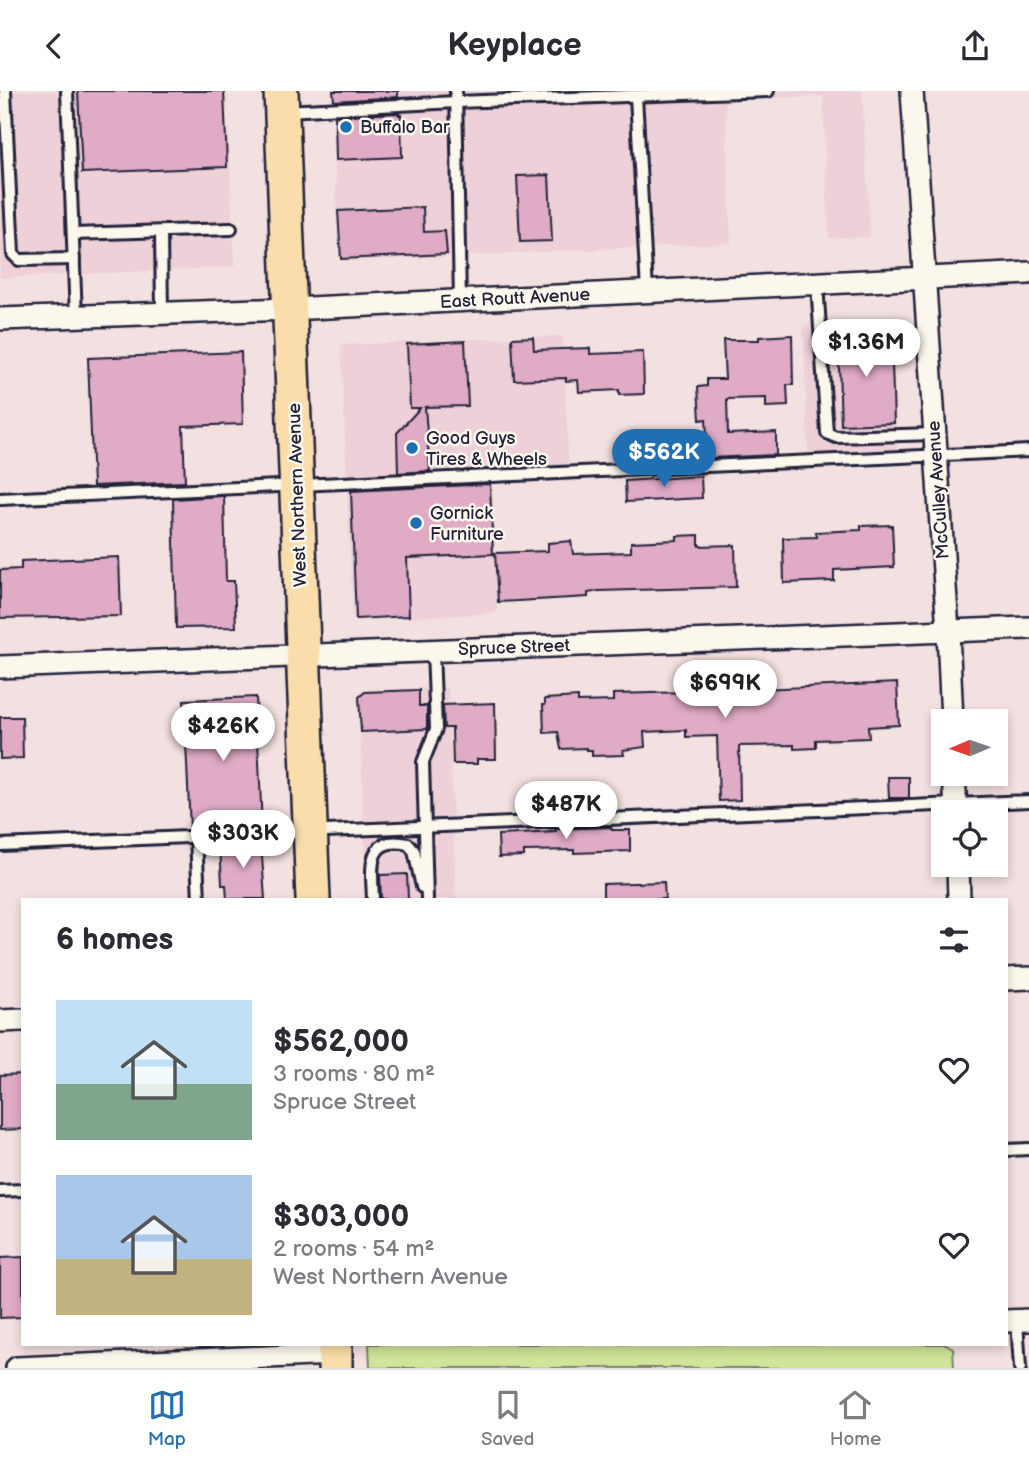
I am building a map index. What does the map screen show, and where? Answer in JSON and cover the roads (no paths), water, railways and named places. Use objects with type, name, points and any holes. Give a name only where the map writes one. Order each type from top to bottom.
[{"type":"main road","name":"West Northern Avenue","points":[[281,101],[313,898]]},
{"type":"street","name":"McCulley Avenue","points":[[912,91],[951,709]]},
{"type":"street","name":"East Routt Avenue","points":[[0,319],[289,309],[1029,273]]},
{"type":"street","name":"Spruce Street","points":[[0,667],[1029,628]]},
{"type":"street","points":[[958,877],[959,898]]},
{"type":"street","points":[[1008,979],[1029,978]]},
{"type":"street","points":[[0,1021],[21,1020]]},
{"type":"street","points":[[17,1368],[170,1357],[257,1363],[335,1355]]},
{"type":"lane","points":[[5,91],[13,254],[19,260],[74,259]]},
{"type":"lane","points":[[67,91],[76,317]]},
{"type":"lane","points":[[281,101],[456,96],[636,96],[655,93],[768,91]]},
{"type":"lane","points":[[456,96],[460,301]]},
{"type":"lane","points":[[636,96],[647,291]]},
{"type":"lane","points":[[73,235],[231,229]]},
{"type":"lane","points":[[161,232],[162,313]]},
{"type":"lane","points":[[817,283],[827,433],[836,437],[934,434]]},
{"type":"lane","points":[[0,499],[1029,451]]},
{"type":"lane","points":[[426,898],[423,762],[436,729],[433,650]]},
{"type":"lane","points":[[1008,803],[1029,801]]},
{"type":"lane","points":[[0,845],[931,809]]},
{"type":"lane","points":[[196,837],[199,898]]},
{"type":"lane","points":[[373,898],[372,863],[375,852],[381,846],[400,843],[408,844],[414,851],[426,898]]},
{"type":"lane","points":[[1008,1150],[1029,1149]]},
{"type":"lane","points":[[0,1191],[21,1190]]},
{"type":"lane","points":[[1018,1321],[1020,1368]]},
{"type":"place","name":"Buffalo Bar","points":[[346,127]]},
{"type":"place","name":"Good Guys Tires & Wheels","points":[[412,448]]},
{"type":"place","name":"Gornick Furniture","points":[[416,523]]}]
